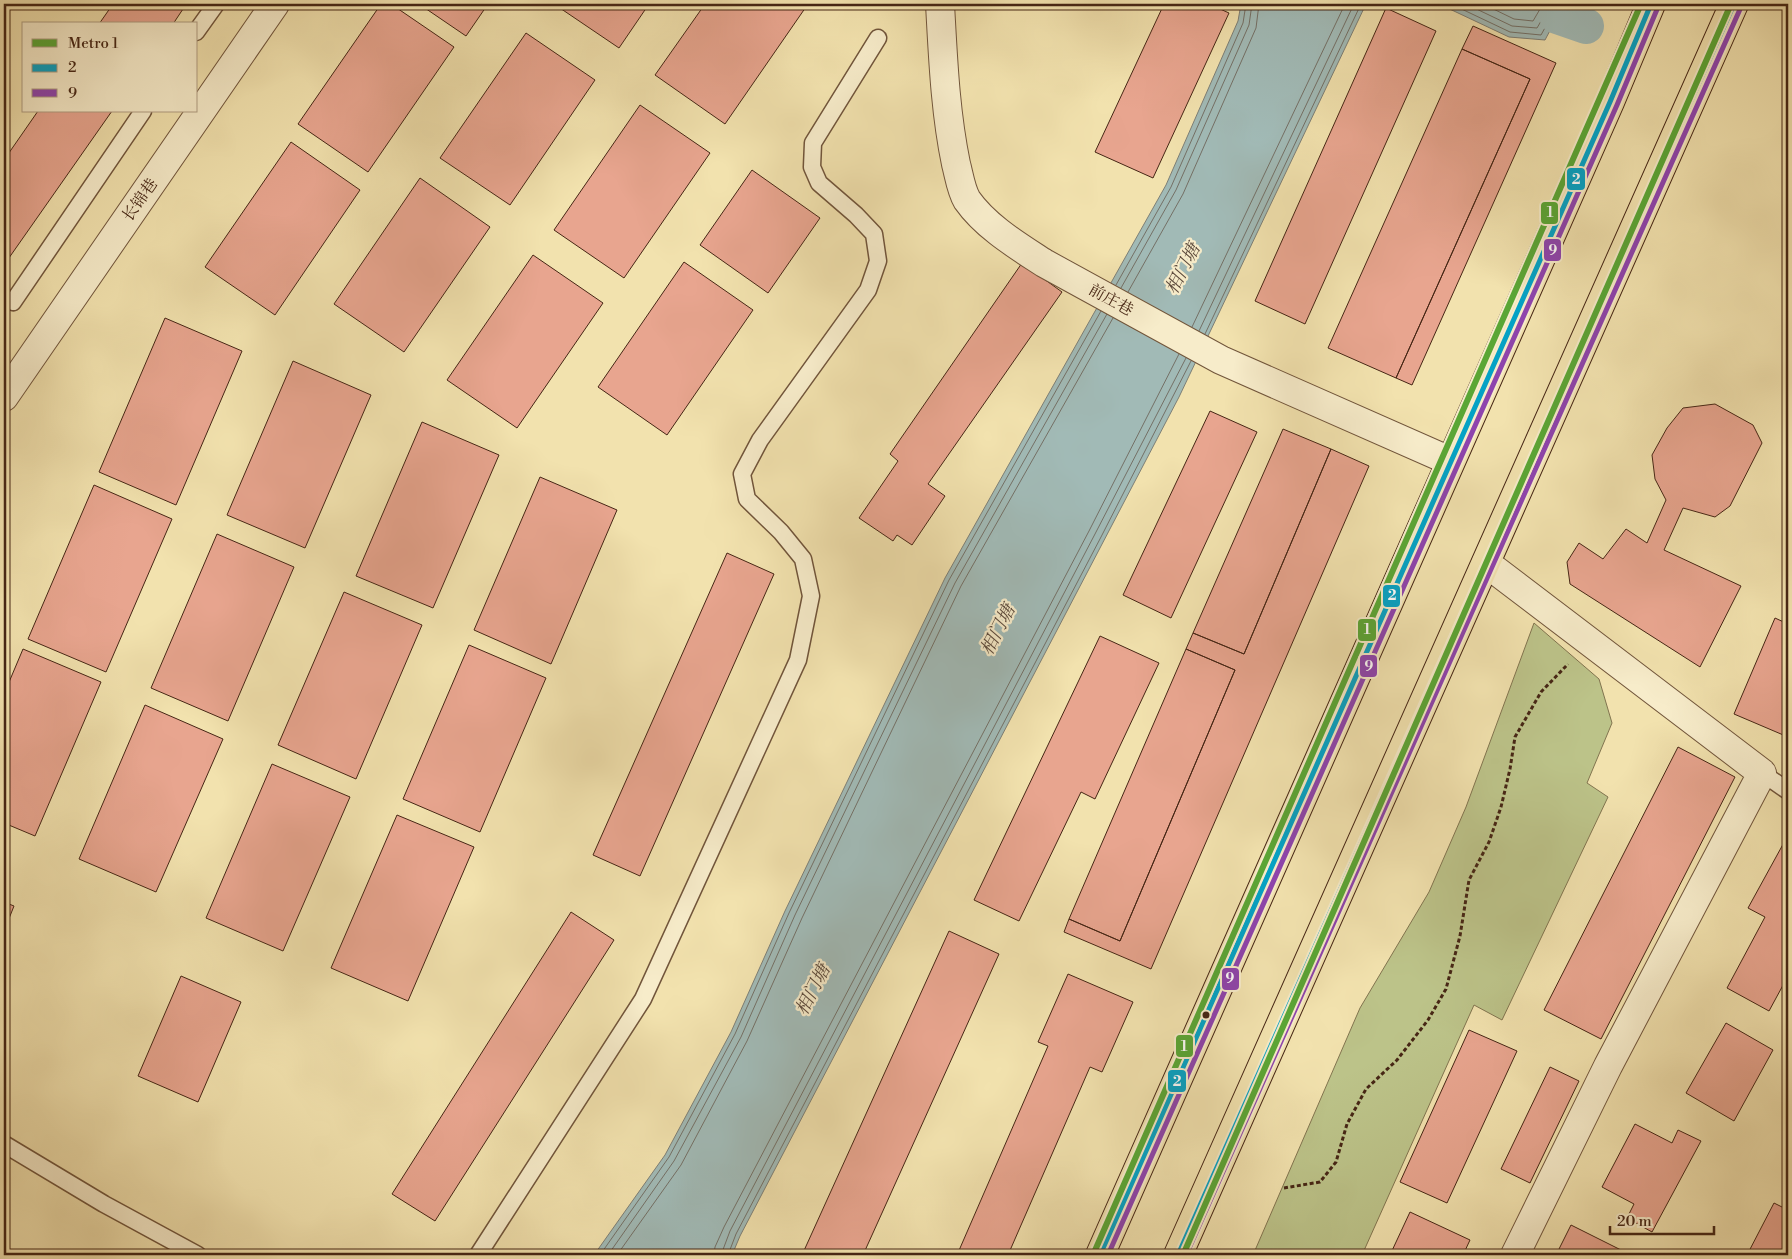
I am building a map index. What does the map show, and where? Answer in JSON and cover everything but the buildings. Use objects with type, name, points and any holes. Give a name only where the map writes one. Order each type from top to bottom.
[{"type":"main road","points":[[1100,1255],[1610,102],[1651,4]]},
{"type":"main road","points":[[1178,1255],[1734,4]]},
{"type":"street","name":"长锦巷","points":[[4,397],[275,4]]},
{"type":"street","name":"前庄巷","points":[[940,4],[946,100],[960,181],[967,199],[998,231],[1022,249],[1221,360],[1450,462]]},
{"type":"street","points":[[1486,563],[1762,773],[1608,1066],[1515,1255]]},
{"type":"lane","points":[[198,29],[216,4]]},
{"type":"lane","points":[[478,1255],[644,999],[798,660],[811,596],[803,559],[781,532],[747,499],[742,474],[760,440],[868,290],[878,261],[874,234],[819,182],[812,167],[813,143],[878,38]]},
{"type":"lane","points":[[4,299],[13,302],[142,112]]},
{"type":"lane","points":[[1762,773],[1788,791]]},
{"type":"lane","points":[[4,1144],[104,1204],[198,1255]]},
{"type":"path","points":[[1284,1188],[1320,1182],[1336,1162],[1347,1124],[1366,1089],[1397,1060],[1428,1020],[1446,988],[1460,936],[1469,880],[1489,842],[1501,807],[1515,737],[1541,692],[1590,641]]},
{"type":"green space","points":[[1534,623],[1599,679],[1612,723],[1587,783],[1608,797],[1502,1020],[1474,1005],[1362,1255],[1253,1255],[1360,1008],[1429,892],[1466,807]]},
{"type":"water","name":"相门塘","points":[[1241,4],[1366,4],[1179,397],[740,1236],[732,1255],[594,1255],[665,1155],[731,1032],[785,911],[945,578],[1166,185],[1238,21]]},
{"type":"water","points":[[1439,4],[1564,4],[1545,40],[1509,37]]},
{"type":"waterway","points":[[1557,16],[1586,26]]},
{"type":"metro line","name":"1","points":[[1093,1255],[1641,4]]},
{"type":"metro line","name":"1","points":[[1183,1255],[1731,4]]},
{"type":"transit line","name":"2","points":[[1100,1255],[1610,102],[1651,4]]},
{"type":"transit line","name":"2","points":[[1178,1255],[1734,4]]},
{"type":"transit line","name":"9","points":[[1108,1255],[1617,105],[1658,7]]},
{"type":"transit line","name":"9","points":[[1186,1255],[1741,7]]}]
